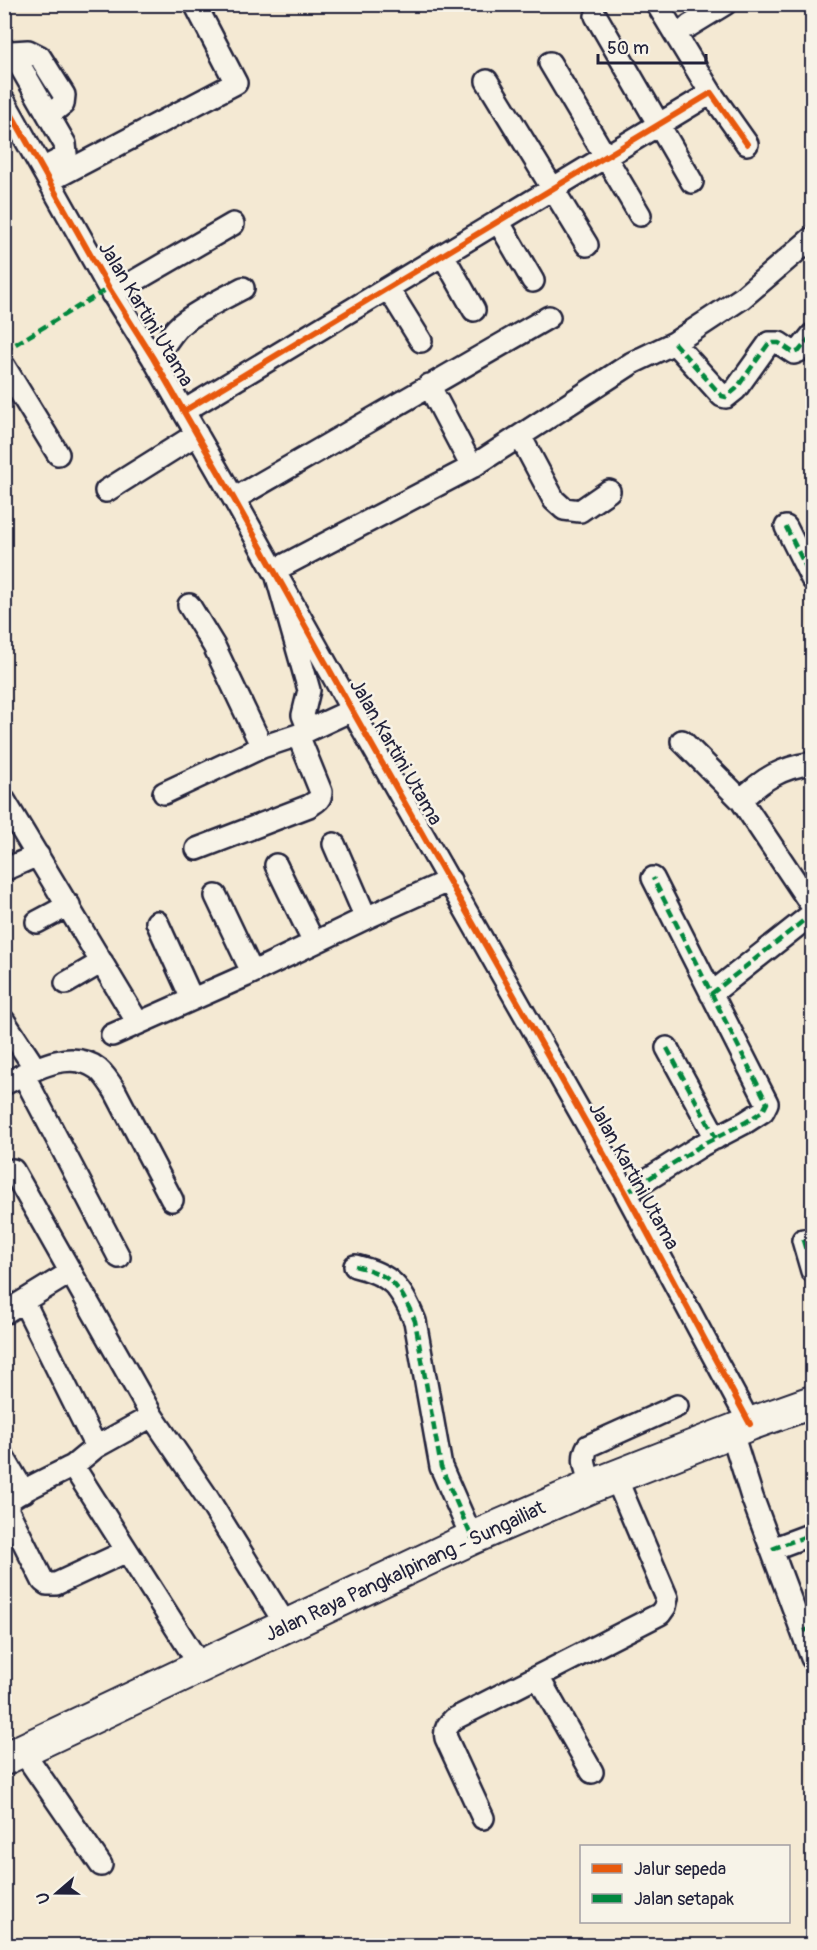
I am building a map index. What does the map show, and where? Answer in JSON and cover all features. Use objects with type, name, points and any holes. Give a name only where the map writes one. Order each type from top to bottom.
[{"type":"highway","name":"Jalan Raya Pangkalpinang - Sungailiat","points":[[13,1755],[472,1538],[604,1482],[813,1402]]},
{"type":"street","points":[[46,175],[236,83],[195,4]]},
{"type":"street","points":[[657,4],[711,93],[747,144]]},
{"type":"street","points":[[689,26],[725,4]]},
{"type":"street","points":[[596,16],[692,182]]},
{"type":"street","points":[[8,53],[28,51],[40,57],[64,95],[63,104],[48,115],[65,144],[66,154],[46,175]]},
{"type":"street","points":[[550,63],[640,215]]},
{"type":"street","points":[[487,81],[587,245]]},
{"type":"street","points":[[184,411],[711,93]]},
{"type":"street","name":"Jalan Kartini Utama","points":[[4,101],[112,294],[198,434],[626,1192],[741,1429],[752,1497],[808,1630],[813,1658]]},
{"type":"street","points":[[498,221],[532,281]]},
{"type":"street","points":[[112,294],[233,224]]},
{"type":"street","points":[[197,849],[309,806],[321,797],[304,733],[303,715],[309,690],[275,570],[472,467],[632,363],[674,343],[742,298],[813,238]]},
{"type":"street","points":[[443,255],[474,310]]},
{"type":"street","points":[[153,358],[160,352],[178,326],[243,288]]},
{"type":"street","points":[[388,288],[421,341]]},
{"type":"street","points":[[234,499],[549,317]]},
{"type":"street","points":[[674,343],[722,396],[726,397],[736,389],[769,343],[778,343],[792,353],[796,353],[813,335]]},
{"type":"street","points":[[4,366],[58,454]]},
{"type":"street","points":[[429,385],[472,467]]},
{"type":"street","points":[[106,491],[198,434]]},
{"type":"street","points":[[520,436],[554,500],[564,509],[580,510],[609,491]]},
{"type":"street","points":[[786,527],[813,579]]},
{"type":"street","points":[[189,605],[214,646],[262,747]]},
{"type":"street","points":[[164,793],[262,747],[304,733],[352,710]]},
{"type":"street","points":[[682,741],[741,800],[813,906]]},
{"type":"street","points":[[741,800],[777,772],[791,766],[813,763]]},
{"type":"street","points":[[4,800],[138,1023]]},
{"type":"street","points":[[334,844],[366,918]]},
{"type":"street","points":[[4,870],[39,855]]},
{"type":"street","points":[[276,865],[314,943]]},
{"type":"street","points":[[626,1192],[763,1111],[767,1103],[653,878]]},
{"type":"street","points":[[112,1035],[450,880]]},
{"type":"street","points":[[216,896],[252,972]]},
{"type":"street","points":[[37,922],[69,905]]},
{"type":"street","points":[[711,994],[813,914]]},
{"type":"street","points":[[157,922],[192,999]]},
{"type":"street","points":[[66,983],[102,962]]},
{"type":"street","points":[[4,1021],[21,1075],[119,1257]]},
{"type":"street","points":[[667,1048],[716,1138]]},
{"type":"street","points":[[21,1075],[67,1060],[80,1060],[97,1068],[115,1091],[172,1200]]},
{"type":"street","points":[[13,1170],[152,1416],[286,1625]]},
{"type":"street","points":[[802,1240],[813,1271]]},
{"type":"street","points":[[355,1266],[376,1271],[390,1279],[408,1304],[415,1321],[441,1467],[472,1538]]},
{"type":"street","points":[[4,1312],[72,1272]]},
{"type":"street","points":[[24,1302],[96,1447]]},
{"type":"street","points":[[483,1818],[446,1738],[447,1726],[454,1719],[660,1614],[665,1606],[667,1598],[604,1482],[583,1462],[588,1446],[677,1406]]},
{"type":"street","points":[[127,1551],[56,1584],[47,1584],[8,1511],[10,1500],[73,1466],[96,1447],[152,1416]]},
{"type":"street","points":[[4,1458],[24,1492]]},
{"type":"street","points":[[73,1466],[201,1667]]},
{"type":"street","points":[[772,1549],[813,1534]]},
{"type":"street","points":[[538,1677],[592,1772]]},
{"type":"street","points":[[13,1755],[101,1865]]},
{"type":"marked path","points":[[4,351],[109,288]]},
{"type":"marked path","points":[[674,343],[722,396],[726,397],[736,389],[769,343],[779,343],[794,353],[799,351],[812,335]]},
{"type":"marked path","points":[[786,527],[812,579]]},
{"type":"marked path","points":[[626,1193],[702,1145],[746,1122],[763,1111],[767,1103],[653,878]]},
{"type":"marked path","points":[[711,994],[812,914]]},
{"type":"marked path","points":[[667,1048],[716,1138]]},
{"type":"marked path","points":[[803,1240],[812,1271]]},
{"type":"marked path","points":[[355,1266],[378,1273],[393,1284],[415,1321],[441,1467],[472,1538]]},
{"type":"marked path","points":[[772,1549],[812,1534]]},
{"type":"marked path","points":[[804,1631],[812,1628]]},
{"type":"cycle path","points":[[184,411],[711,93],[747,144]]},
{"type":"cycle path","points":[[4,101],[109,288],[153,358],[234,499],[626,1193],[750,1424]]}]
